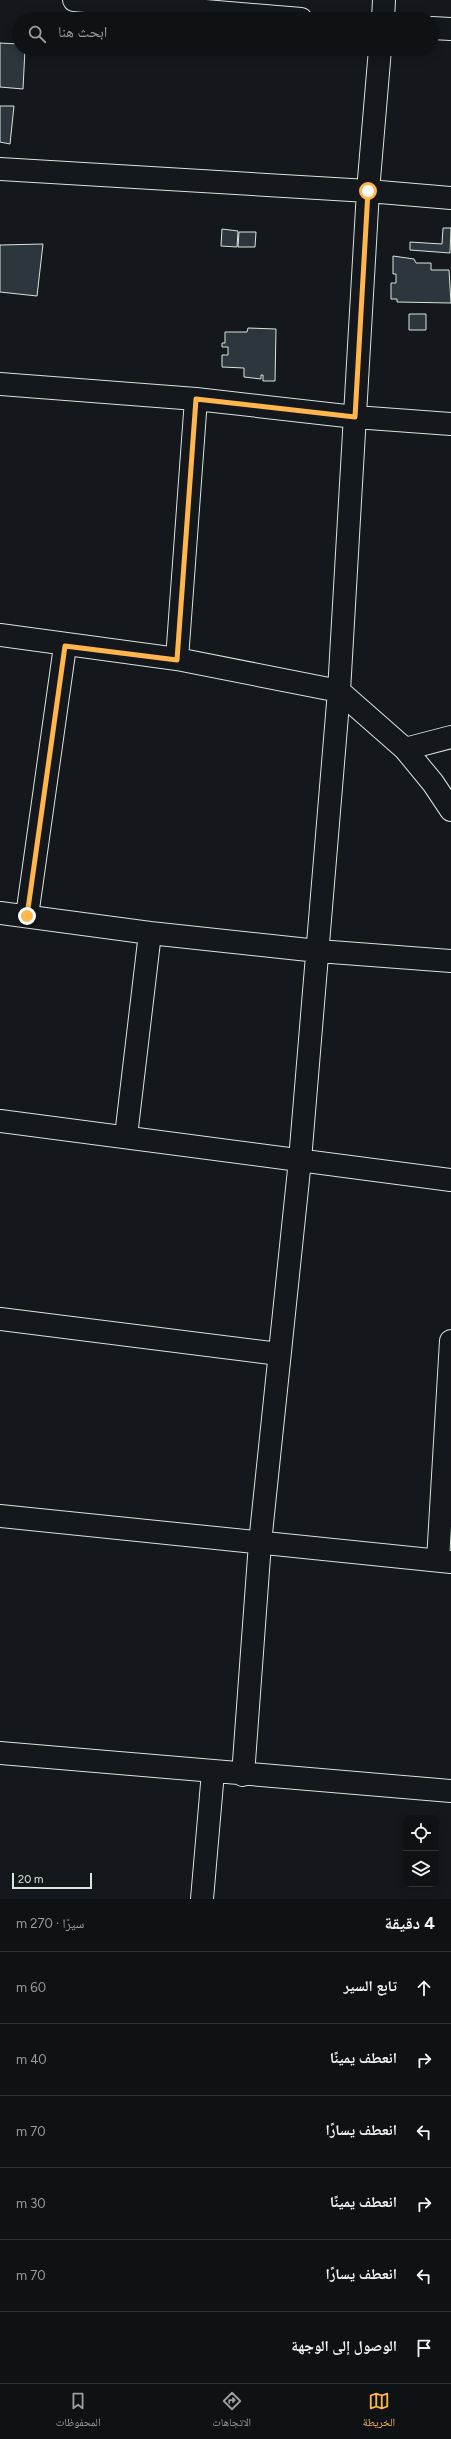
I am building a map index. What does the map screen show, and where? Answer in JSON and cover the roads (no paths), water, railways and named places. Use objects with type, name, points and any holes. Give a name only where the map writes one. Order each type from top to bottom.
[{"type":"street","points":[[74,0],[217,12]]},
{"type":"street","points":[[383,12],[384,0]]},
{"type":"street","points":[[439,28],[451,28]]},
{"type":"street","points":[[243,1775],[260,1543],[300,1160],[339,691],[368,191],[379,56]]},
{"type":"street","points":[[0,169],[368,191],[451,198]]},
{"type":"street","points":[[0,384],[196,399],[355,417],[451,424]]},
{"type":"street","points":[[177,660],[196,399]]},
{"type":"street","points":[[0,635],[65,646],[177,660],[339,691],[405,749],[433,783],[451,810]]},
{"type":"street","points":[[27,916],[65,646]]},
{"type":"street","points":[[405,749],[451,737]]},
{"type":"street","points":[[0,913],[150,933],[318,951],[451,961]]},
{"type":"street","points":[[126,1136],[150,933]]},
{"type":"street","points":[[0,1121],[126,1136],[451,1180]]},
{"type":"street","points":[[0,1319],[279,1354]]},
{"type":"street","points":[[0,1516],[444,1561],[451,1348]]},
{"type":"street","points":[[0,1753],[243,1775],[451,1791]]},
{"type":"street","points":[[202,1899],[213,1772]]}]
